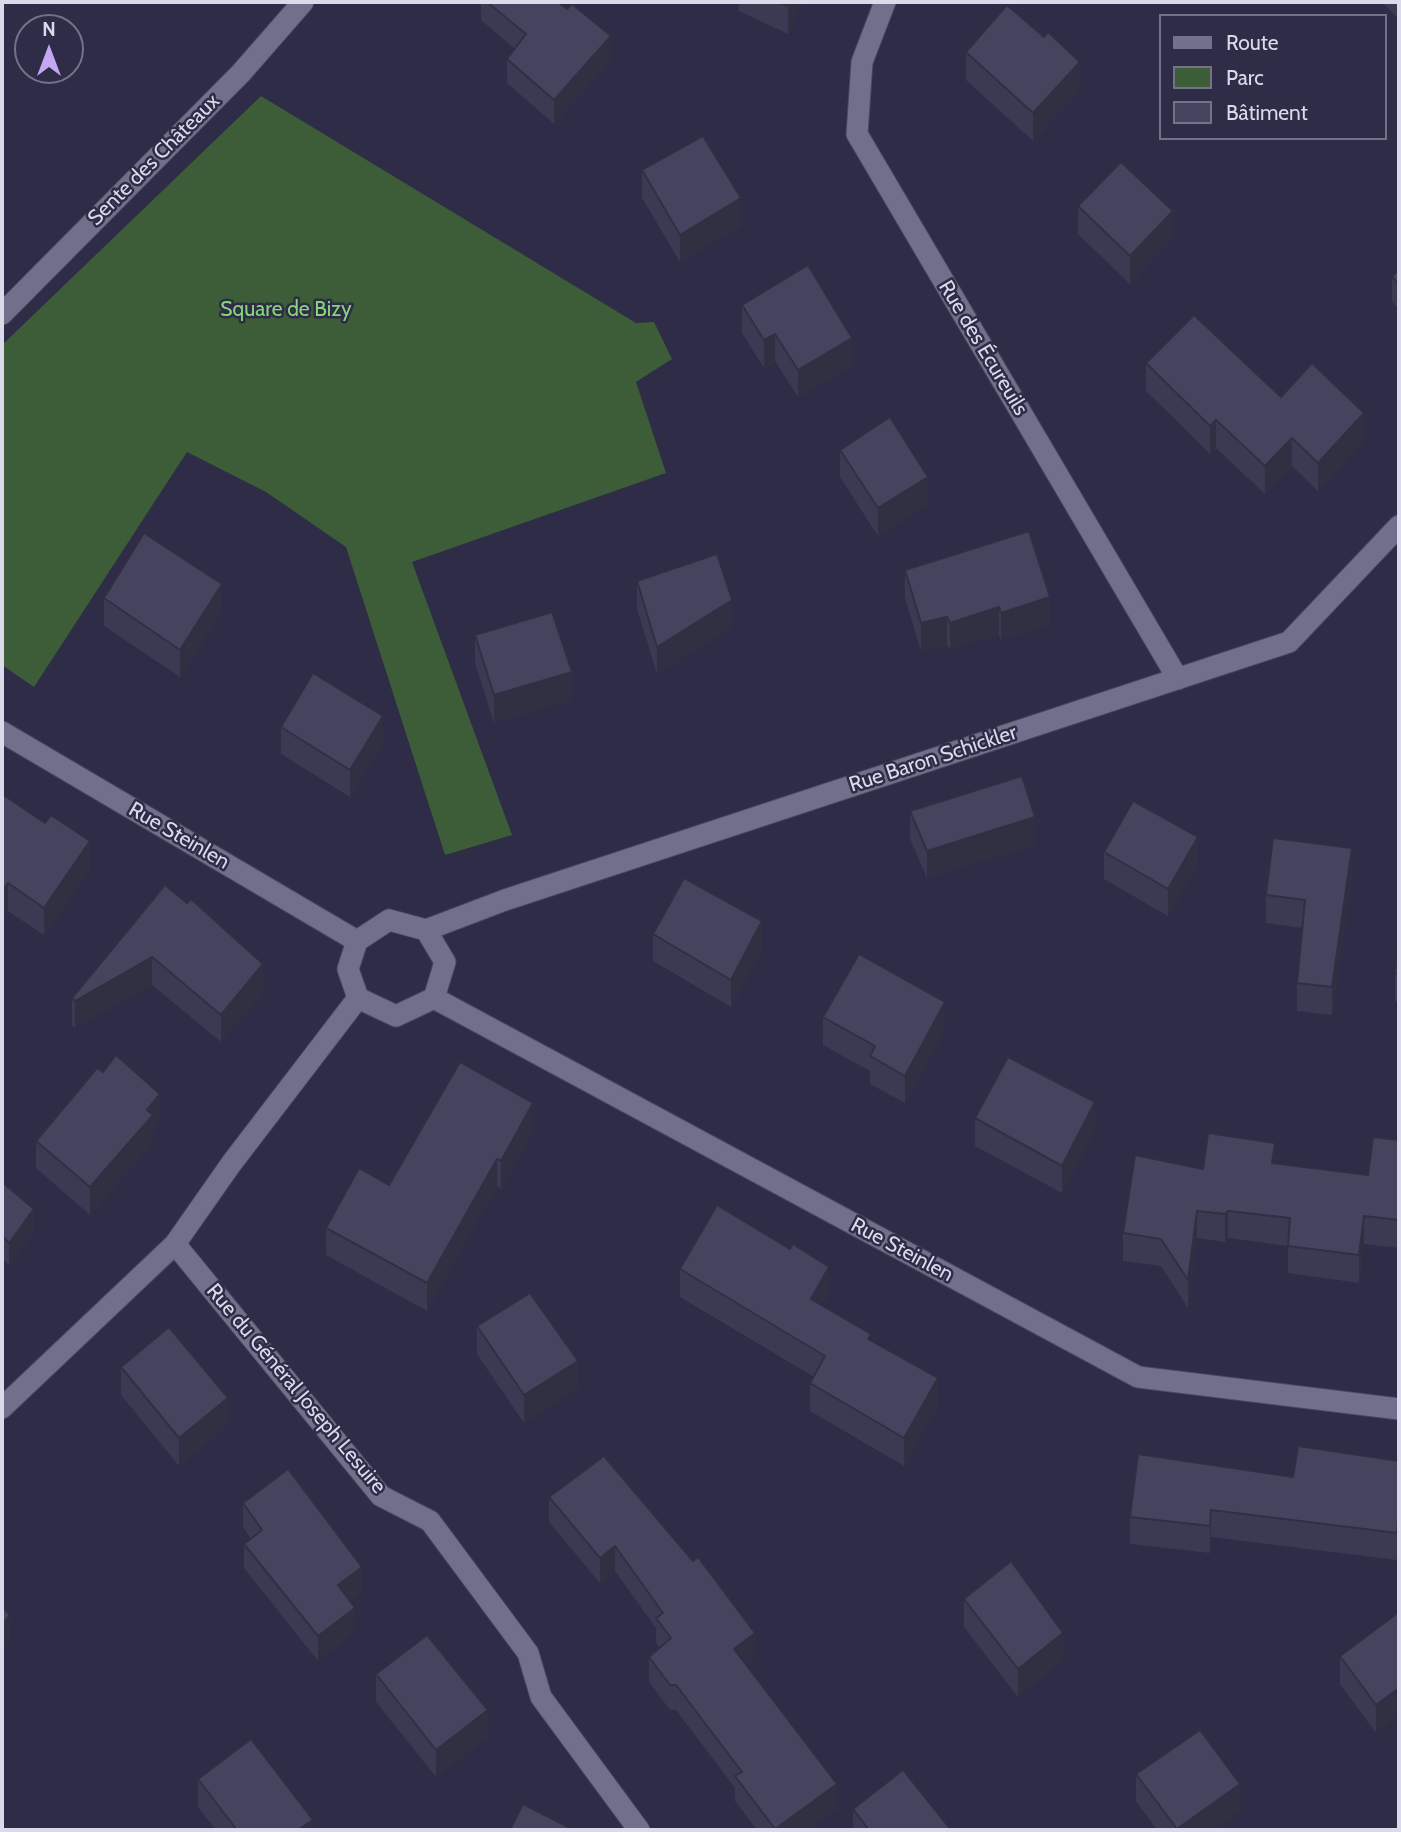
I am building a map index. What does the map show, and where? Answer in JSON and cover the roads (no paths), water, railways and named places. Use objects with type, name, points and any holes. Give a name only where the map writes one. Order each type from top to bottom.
[{"type":"street","name":"Sente des Châteaux","points":[[2,314],[241,73],[303,2]]},
{"type":"street","name":"Rue des Écureuils","points":[[885,2],[862,62],[857,134],[1178,679]]},
{"type":"street","name":"Rue Baron Schickler","points":[[426,930],[505,900],[1289,642],[1399,526]]},
{"type":"street","name":"Rue Steinlen","points":[[2,732],[357,941]]},
{"type":"street","points":[[389,920],[426,930],[445,962],[434,998],[396,1016],[358,998],[348,970],[357,941],[389,920]]},
{"type":"street","points":[[2,1408],[175,1244],[231,1164],[358,998]]},
{"type":"street","name":"Rue Steinlen","points":[[434,998],[1138,1377],[1399,1409]]},
{"type":"street","name":"Rue du Général Joseph Lesuire","points":[[175,1244],[381,1496],[430,1521],[528,1653],[541,1697],[639,1830]]},
{"type":"park label","name":"Square de Bizy","points":[[286,310]]}]
